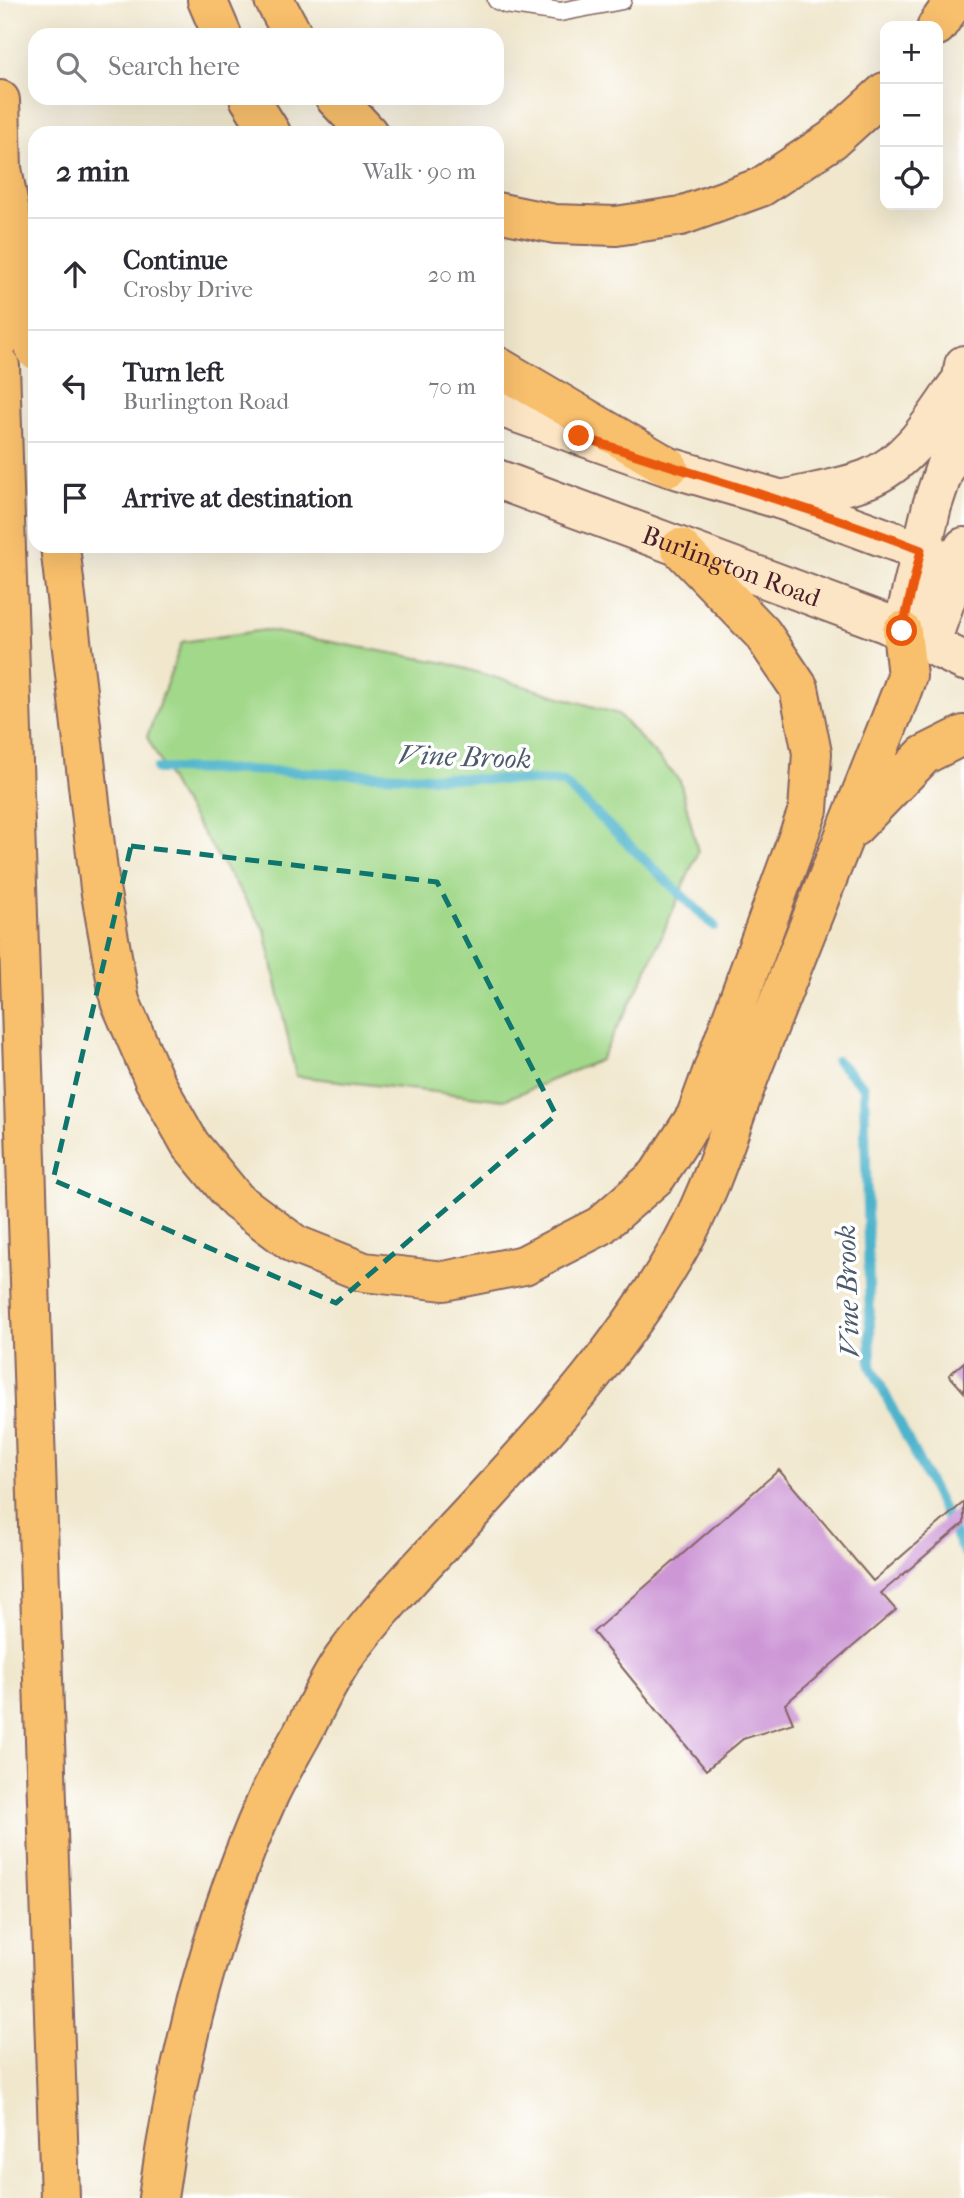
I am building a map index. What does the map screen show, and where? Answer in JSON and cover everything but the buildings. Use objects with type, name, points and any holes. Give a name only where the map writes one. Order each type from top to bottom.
[{"type":"highway","points":[[207,0],[219,28]]},
{"type":"highway","points":[[274,0],[289,28]]},
{"type":"highway","points":[[940,21],[955,0]]},
{"type":"highway","points":[[504,213],[555,224],[616,226],[681,216],[761,187],[832,140],[880,97]]},
{"type":"highway","points":[[0,100],[0,339]]},
{"type":"highway","points":[[253,105],[266,126]]},
{"type":"highway","points":[[342,105],[361,126]]},
{"type":"highway","points":[[2,167],[28,311]]},
{"type":"highway","points":[[0,366],[60,2198]]},
{"type":"highway","points":[[504,370],[669,467]]},
{"type":"highway","points":[[61,553],[100,888],[117,988],[154,1080],[190,1144],[237,1201],[296,1245],[364,1272],[444,1281],[524,1265],[600,1226],[657,1176],[696,1116],[808,810],[812,752],[799,688],[762,633],[721,587],[680,548]]},
{"type":"highway","points":[[158,2198],[186,2048],[204,1979],[224,1909],[270,1794],[341,1662],[418,1569],[493,1489],[572,1398],[636,1320],[677,1253],[713,1182],[747,1081],[907,676],[916,638]]},
{"type":"highway","points":[[841,842],[924,755],[964,735]]},
{"type":"main road","points":[[0,215],[28,225]]},
{"type":"main road","points":[[0,292],[28,302]]},
{"type":"main road","points":[[782,499],[866,479],[884,470],[923,437],[962,373]]},
{"type":"main road","points":[[916,638],[921,550],[952,446],[962,373]]},
{"type":"main road","points":[[504,408],[669,467],[782,499],[921,550],[962,559],[916,638]]},
{"type":"main road","name":"Burlington Road","points":[[504,482],[885,623],[964,660]]},
{"type":"lane","points":[[497,0],[506,4],[559,12],[622,0]]},
{"type":"highlighted area","points":[[131,846],[437,882],[556,1115],[336,1303],[53,1180]]},
{"type":"green space","points":[[265,630],[446,663],[618,714],[680,781],[698,852],[644,977],[600,1060],[504,1100],[296,1076],[265,930],[175,790],[147,737],[182,642]]},
{"type":"waterway","name":"Vine Brook","points":[[157,769],[563,782],[714,926]]},
{"type":"waterway","name":"Vine Brook","points":[[837,1061],[864,1087],[871,1366],[964,1552]]},
{"type":"route","points":[[579,436],[669,467],[782,499],[921,550],[902,631]]}]
